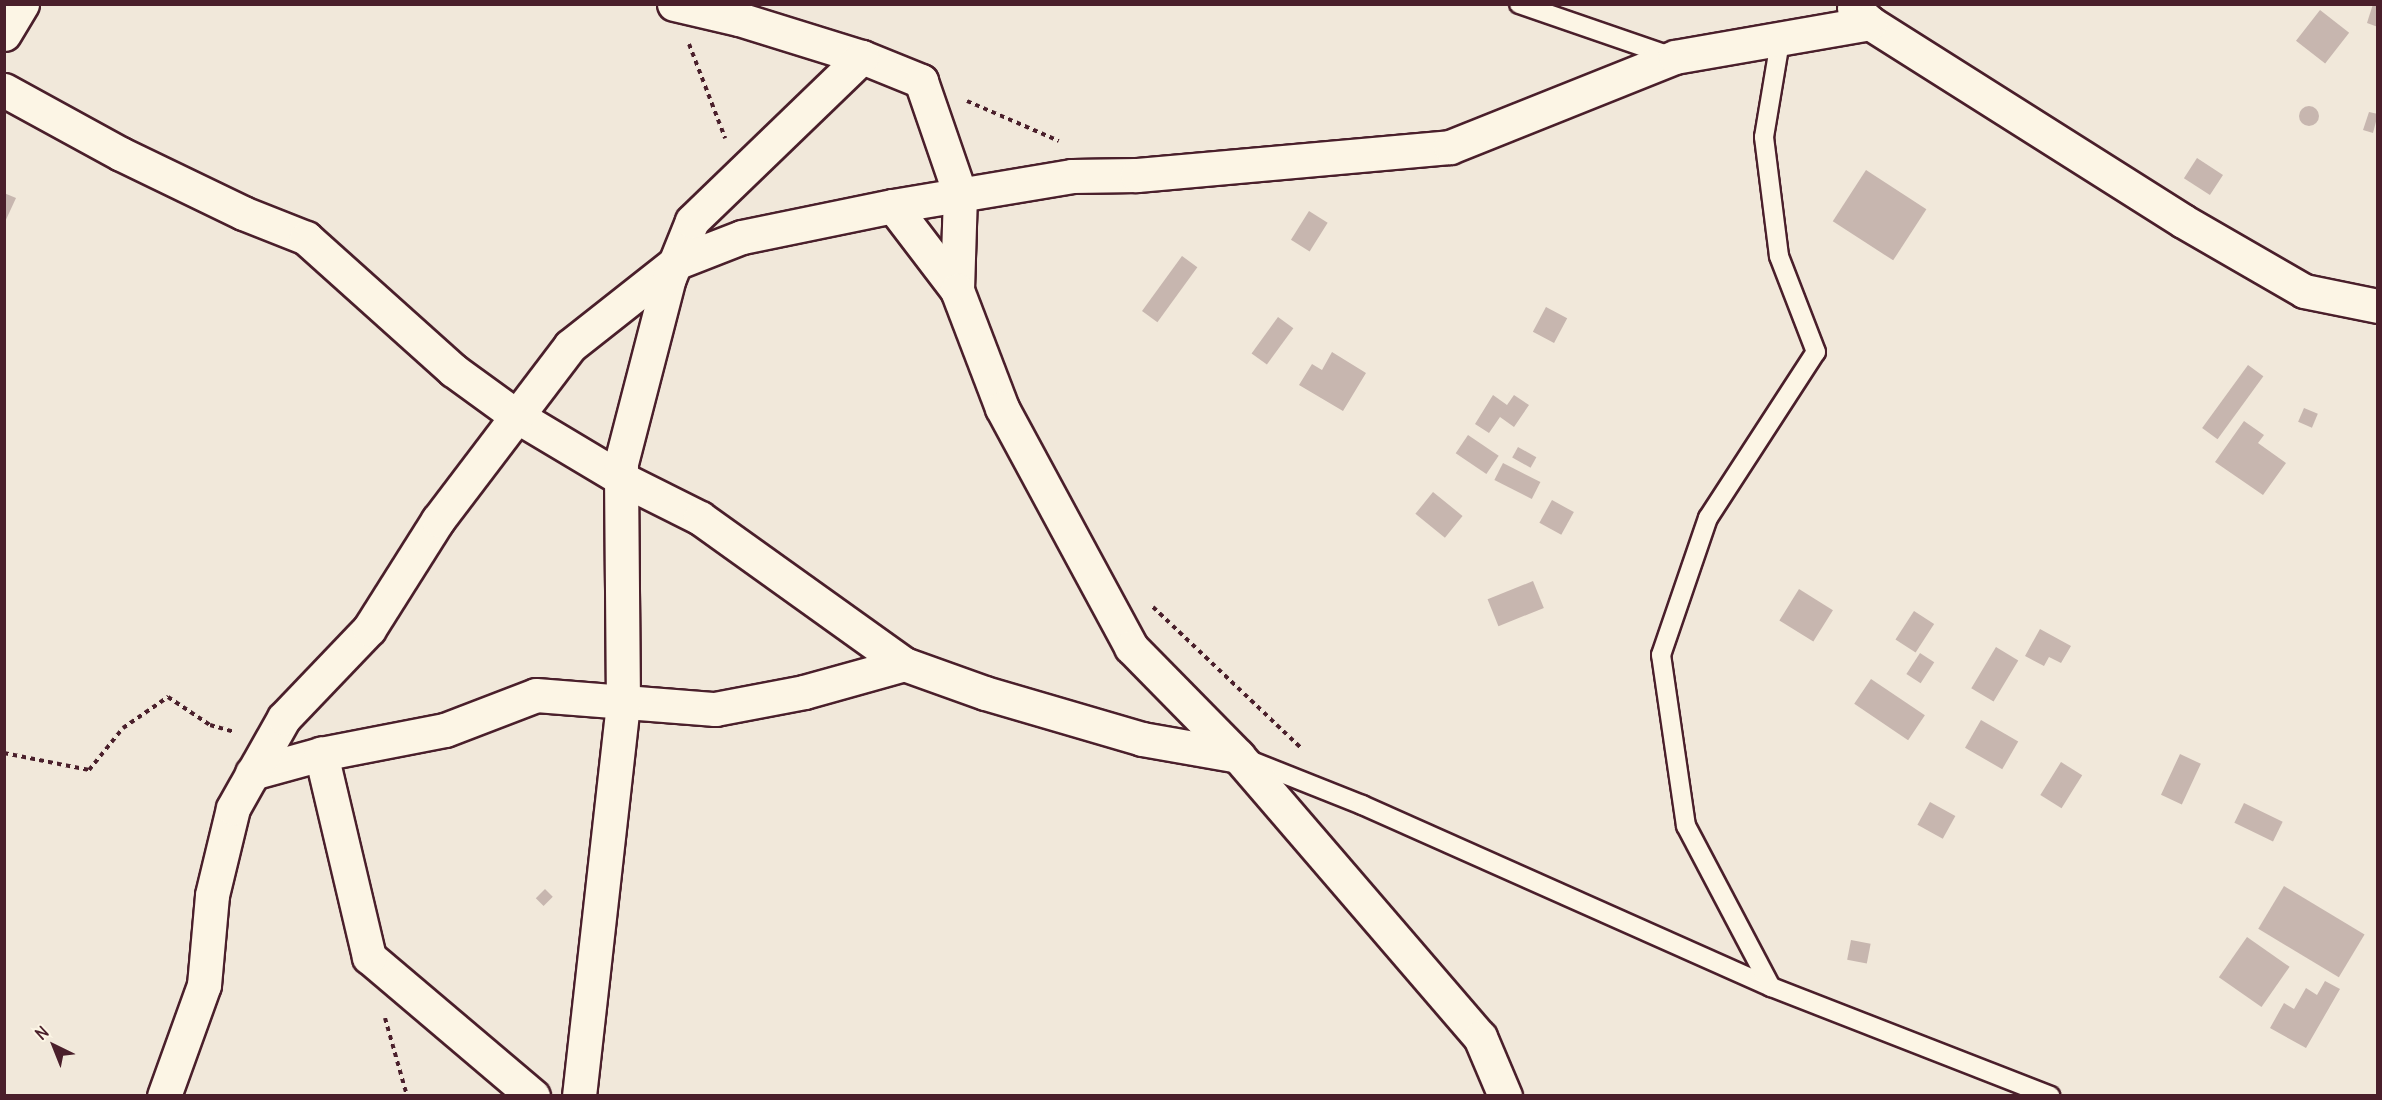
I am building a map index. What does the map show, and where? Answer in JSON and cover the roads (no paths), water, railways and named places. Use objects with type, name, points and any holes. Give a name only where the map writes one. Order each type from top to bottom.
[{"type":"street","points":[[4,34],[22,4]]},
{"type":"street","points":[[675,5],[746,12],[921,81],[960,195],[957,290]]},
{"type":"street","points":[[164,1095],[204,985],[212,895],[233,808],[284,718],[369,629],[438,520],[515,415],[570,346],[675,263],[742,237],[893,206],[1072,176],[1137,175],[1450,147],[1675,57],[1781,35],[1860,14],[2183,221],[2304,291],[2378,306]]},
{"type":"street","points":[[579,1095],[622,704],[621,463],[675,263],[692,221],[862,57]]},
{"type":"street","points":[[4,90],[121,154],[243,213],[306,238],[453,370],[515,415],[622,480],[700,518],[904,664],[985,693],[1143,739],[1238,756]]},
{"type":"street","points":[[893,206],[957,290],[1002,408],[1131,647],[1238,756],[1480,1037],[1505,1095]]},
{"type":"street","points":[[252,773],[321,754],[445,730],[536,695],[715,710],[804,692],[904,664]]},
{"type":"street","points":[[321,754],[369,957],[534,1095]]},
{"type":"lane","points":[[1519,4],[1675,57]]},
{"type":"lane","points":[[1771,987],[1686,826],[1661,655],[1708,518],[1816,352],[1779,256],[1764,137],[1781,35]]},
{"type":"lane","points":[[1238,756],[1362,805],[1771,987],[2050,1095]]}]
